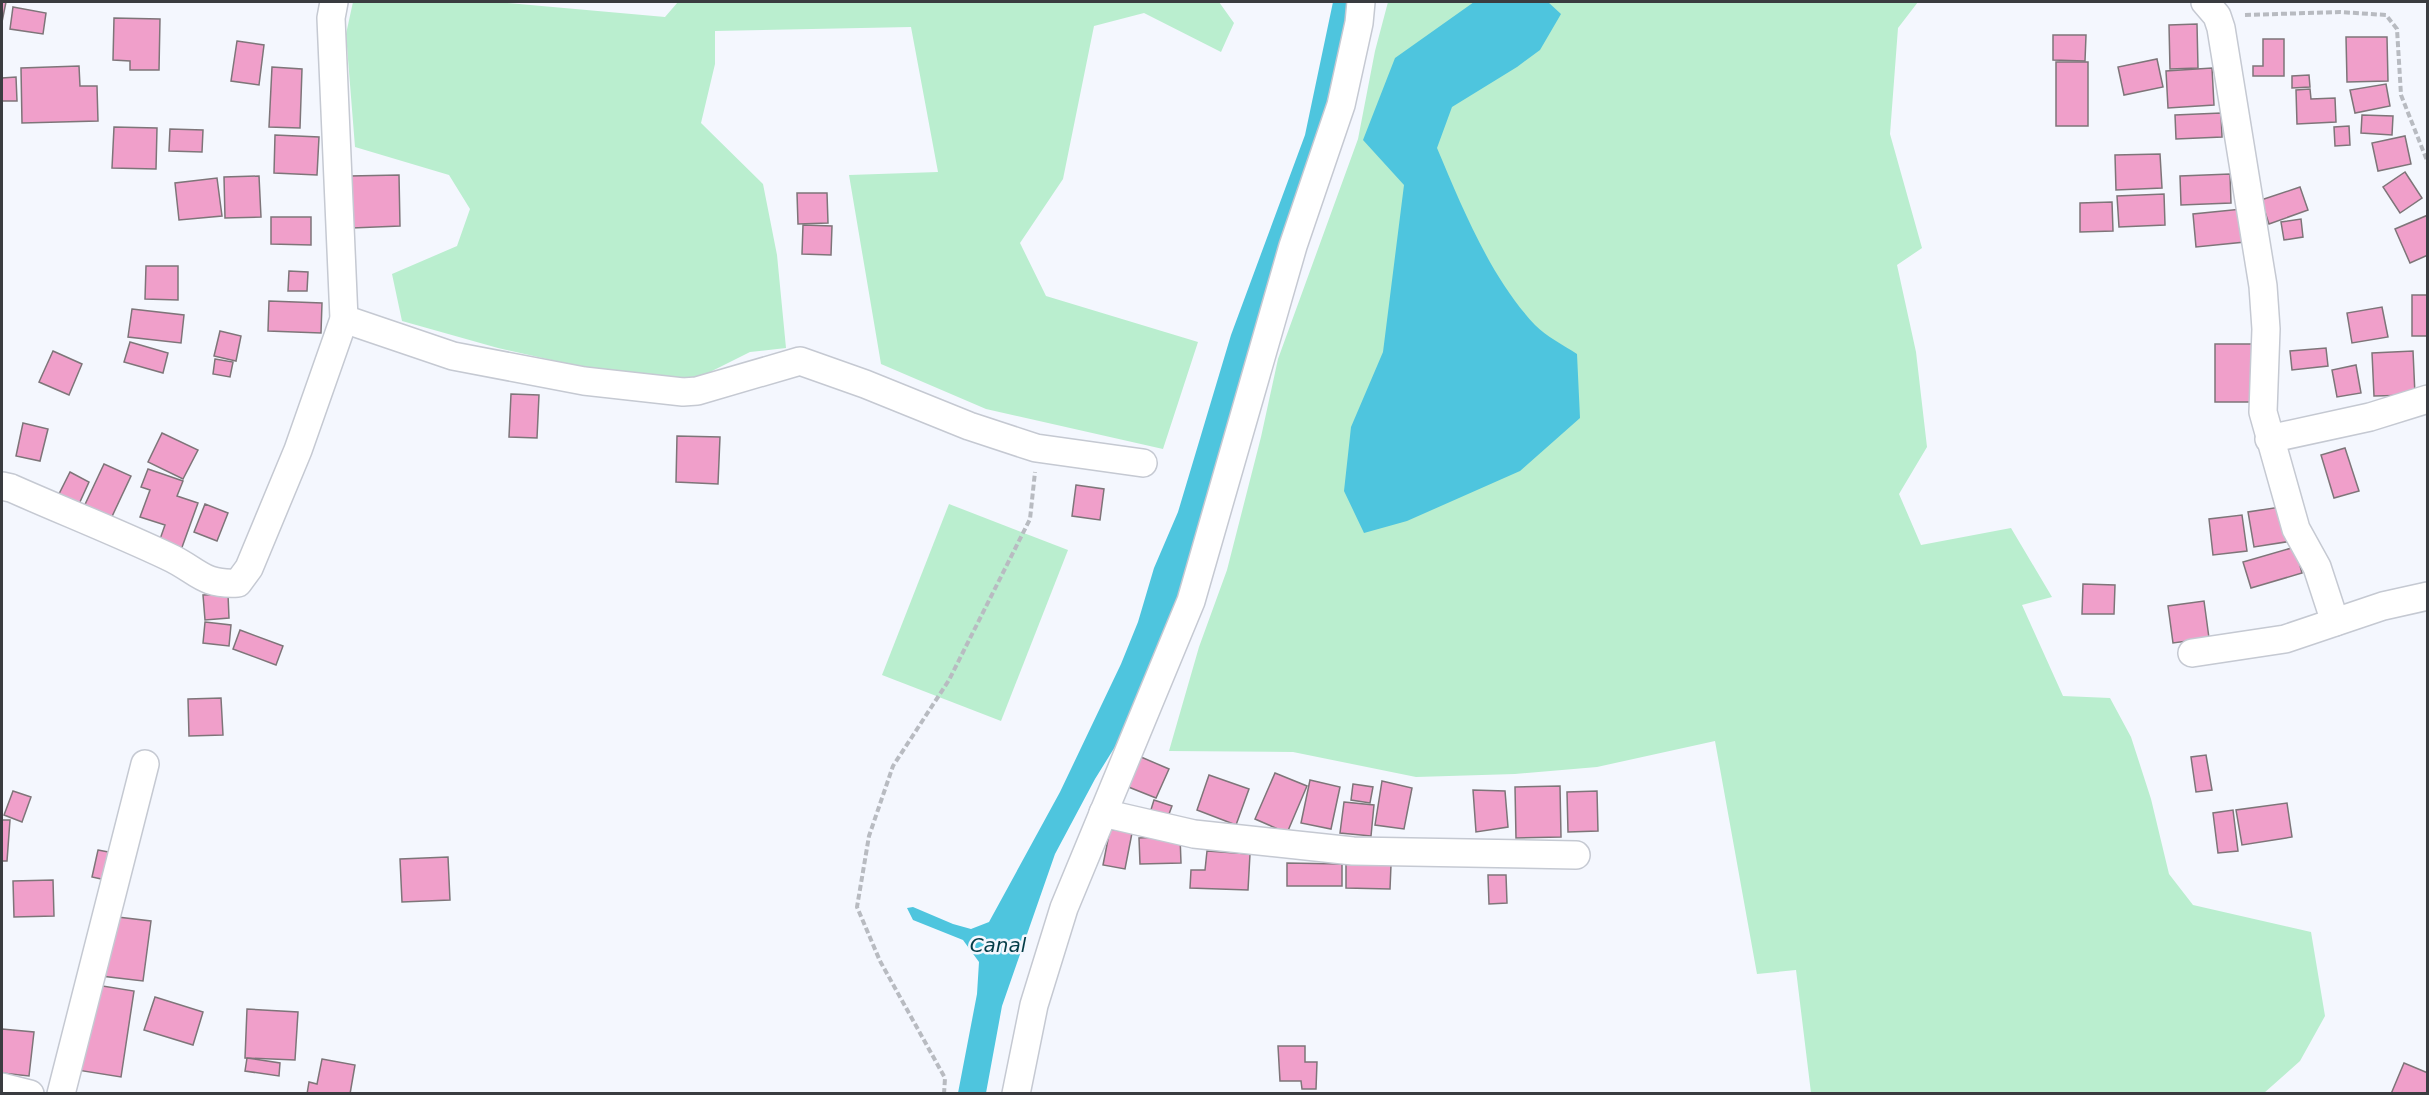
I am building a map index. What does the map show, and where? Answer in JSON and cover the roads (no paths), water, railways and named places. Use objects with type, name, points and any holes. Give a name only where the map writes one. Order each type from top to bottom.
[{"type":"street","points":[[2,486],[170,557],[205,579],[220,584],[238,583],[249,568],[298,450],[344,319],[331,18],[334,2]]},
{"type":"street","points":[[1016,1094],[1034,1005],[1064,908],[1191,601],[1293,246],[1341,105],[1353,55],[1361,2]]},
{"type":"street","points":[[2211,9],[2263,286],[2266,330],[2264,412],[2296,528],[2317,567],[2336,622]]},
{"type":"street","points":[[344,319],[453,356],[584,381],[683,392],[697,391],[800,362],[865,384],[969,426],[1036,448],[1143,463]]},
{"type":"street","points":[[2270,439],[2370,417],[2427,399]]},
{"type":"street","points":[[2192,653],[2285,639],[2383,606],[2427,596]]},
{"type":"street","points":[[62,1094],[145,764]]},
{"type":"street","points":[[1103,813],[1194,834],[1353,851],[1576,855]]},
{"type":"street","points":[[2,1087],[30,1094]]},
{"type":"water","name":"Canal","points":[[1333,2],[1352,2],[1337,76],[1194,559],[1126,729],[1095,779],[1055,854],[1002,1006],[986,1093],[958,1093],[977,994],[979,962],[963,940],[913,920],[907,908],[913,907],[971,929],[989,922],[1060,792],[1121,664],[1138,622],[1154,568],[1178,512],[1231,335],[1305,135]]},
{"type":"water","points":[[1474,2],[1548,2],[1561,14],[1540,50],[1452,107],[1437,148],[1478,241],[1504,285],[1535,325],[1549,337],[1577,354],[1580,418],[1520,471],[1407,521],[1364,533],[1344,491],[1351,427],[1383,352],[1404,185],[1363,140],[1395,58]]}]
